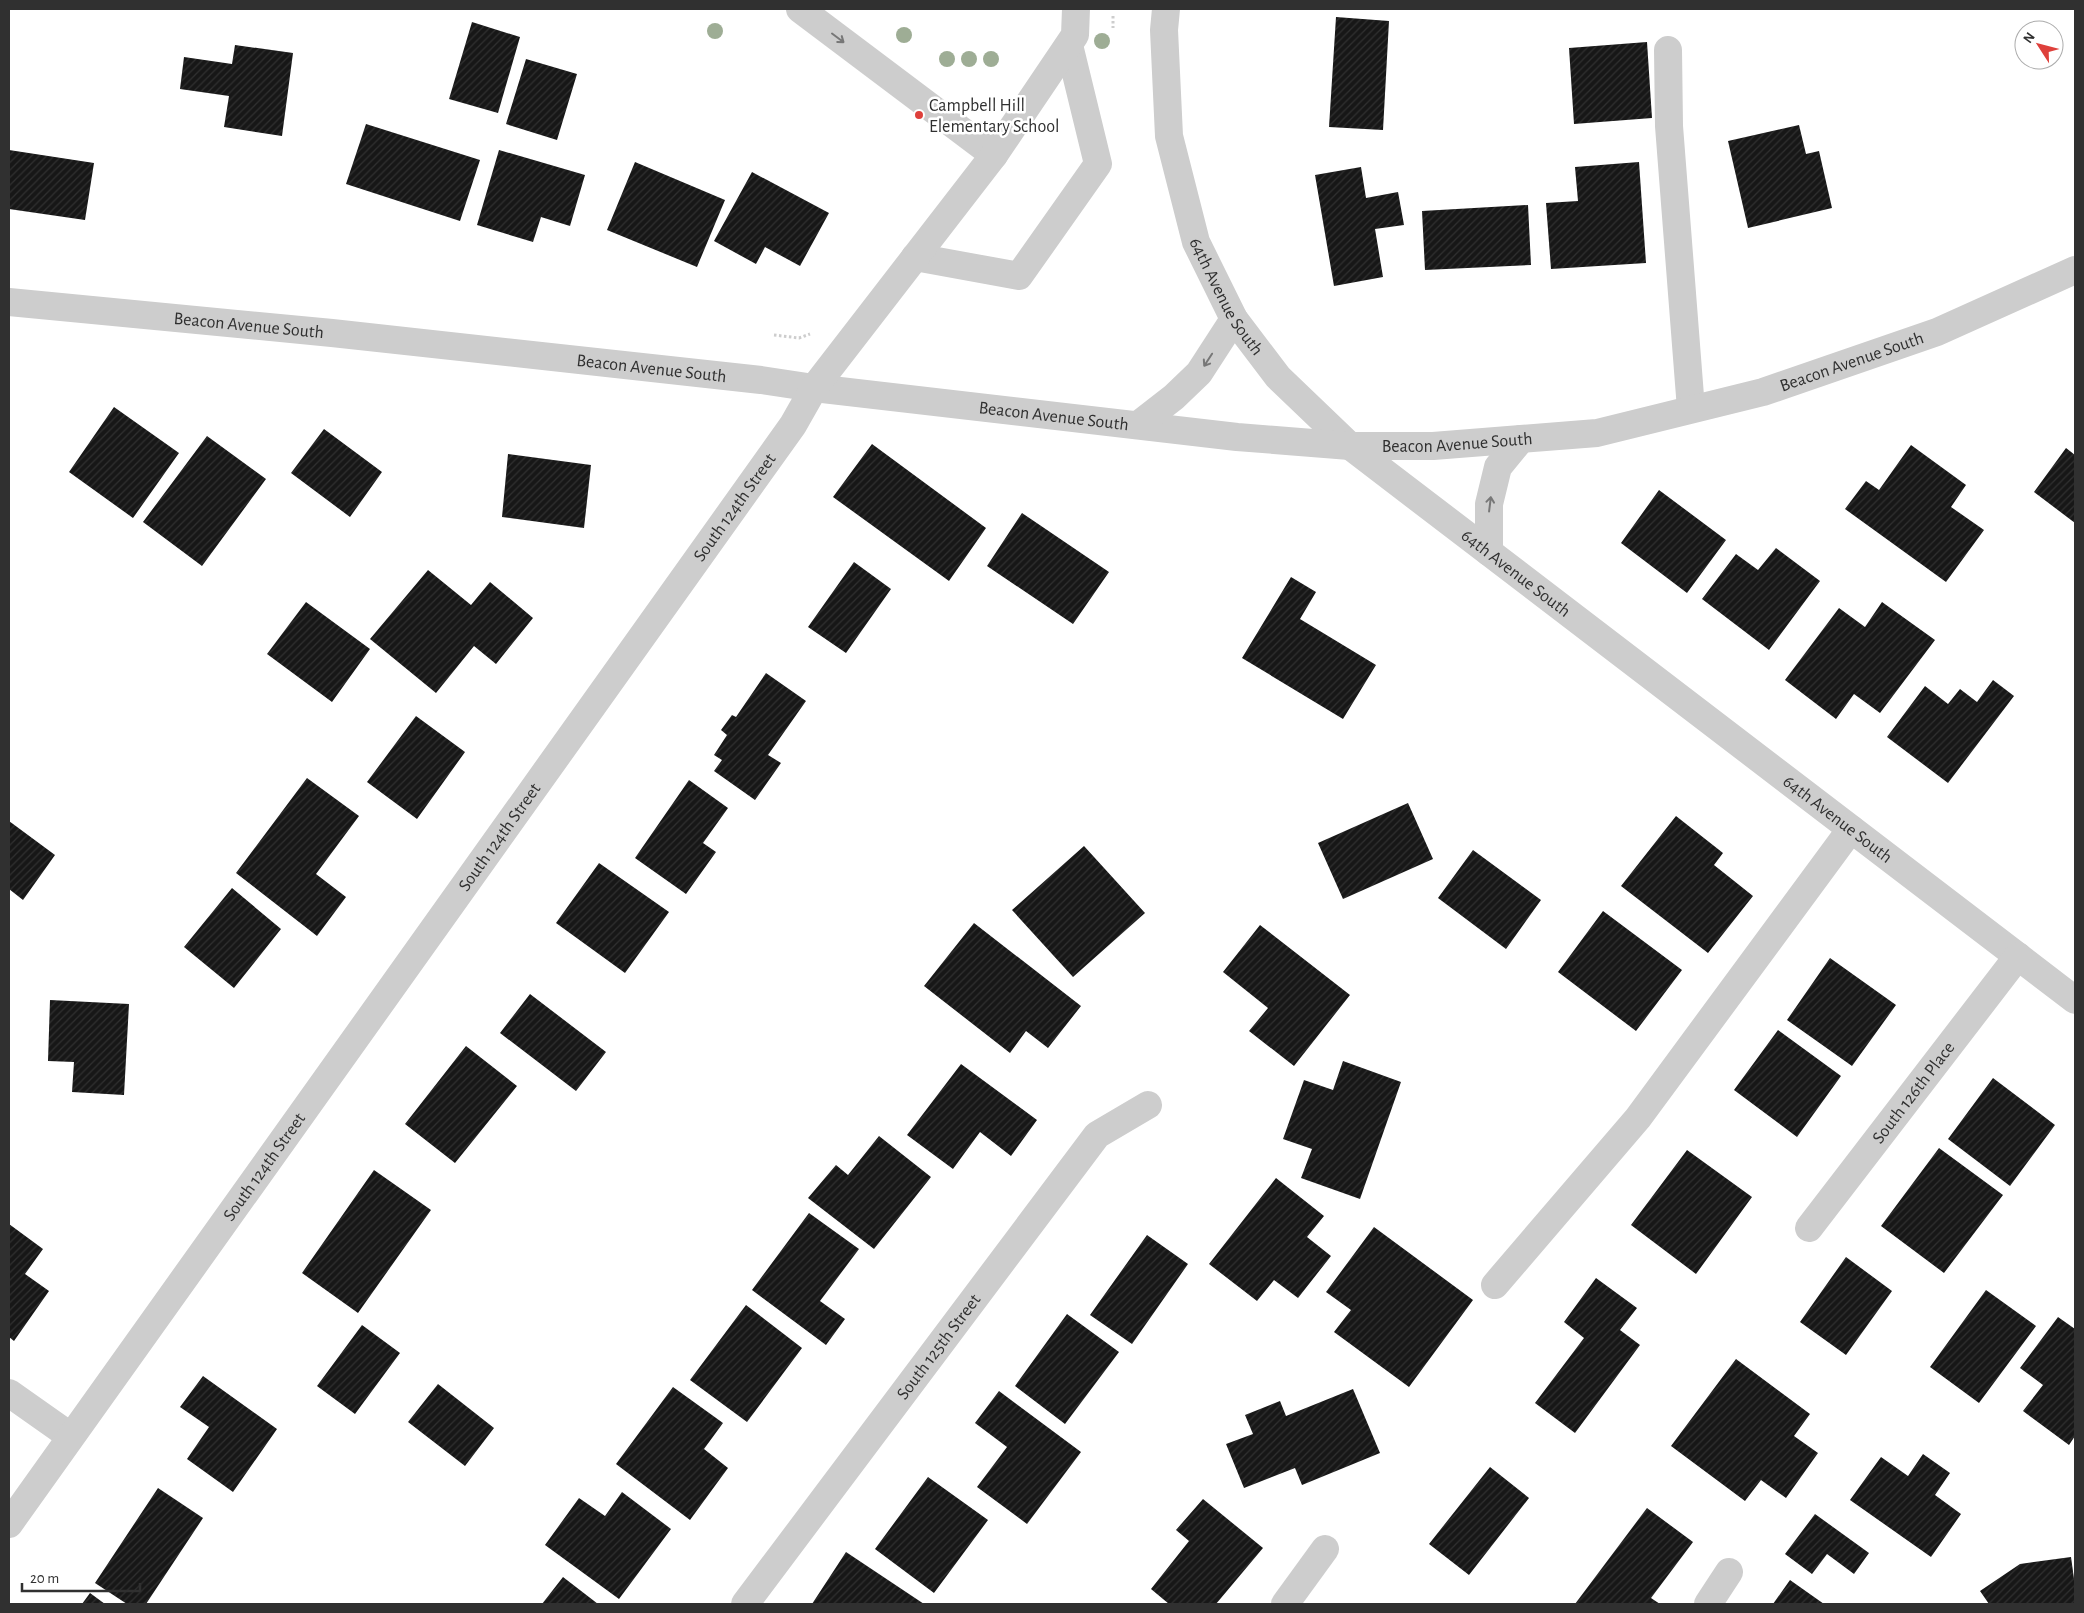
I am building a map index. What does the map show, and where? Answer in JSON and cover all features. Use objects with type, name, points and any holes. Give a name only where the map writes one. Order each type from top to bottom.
[{"type":"street","points":[[800,9],[994,155]]},
{"type":"street","points":[[915,257],[1019,276],[1098,164],[1069,45],[1076,35],[1076,9]]},
{"type":"street","name":"64th Avenue South","points":[[1166,9],[1164,30],[1169,136],[1196,242],[1234,319],[1278,377],[1350,446],[2075,1000]]},
{"type":"street","name":"South 124th Street","points":[[9,1524],[793,425],[814,388],[994,155],[1069,45]]},
{"type":"street","points":[[1668,50],[1669,126],[1691,410]]},
{"type":"street","name":"Beacon Avenue South","points":[[9,302],[332,333],[752,379],[814,388],[1237,437],[1350,446],[1433,446],[1597,433],[1763,392],[1937,332],[2075,270]]},
{"type":"street","points":[[1138,425],[1174,397],[1200,373],[1234,319]]},
{"type":"street","points":[[1489,552],[1489,504],[1498,467],[1521,439]]},
{"type":"street","points":[[1496,1285],[1638,1118],[1851,829]]},
{"type":"street","name":"South 126th Place","points":[[1809,1228],[2018,956]]},
{"type":"street","name":"South 125th Street","points":[[745,1604],[1097,1135],[1148,1104]]},
{"type":"street","points":[[9,1394],[70,1436]]},
{"type":"street","points":[[1285,1604],[1325,1549]]},
{"type":"street","points":[[1708,1604],[1729,1572]]},
{"type":"building","points":[[1336,17],[1389,21],[1383,130],[1329,127]]},
{"type":"building","points":[[472,22],[520,37],[498,113],[449,99]]},
{"type":"building","points":[[1647,42],[1652,118],[1574,124],[1569,48]]},
{"type":"building","points":[[235,45],[293,53],[282,136],[224,127],[229,96],[180,89],[184,57],[232,64]]},
{"type":"building","points":[[526,59],[577,74],[557,140],[506,124]]},
{"type":"building","points":[[366,124],[480,160],[460,221],[346,184]]},
{"type":"building","points":[[1799,125],[1806,154],[1819,151],[1832,208],[1748,228],[1728,141]]},
{"type":"building","points":[[9,150],[94,163],[85,220],[9,209]]},
{"type":"building","points":[[499,150],[585,175],[570,226],[541,217],[533,242],[477,225]]},
{"type":"building","points":[[635,162],[725,200],[697,267],[607,230]]},
{"type":"building","points":[[1639,162],[1646,263],[1551,269],[1546,203],[1578,201],[1575,167]]},
{"type":"building","points":[[1361,167],[1366,198],[1398,192],[1404,225],[1375,229],[1383,277],[1334,286],[1315,175]]},
{"type":"building","points":[[752,172],[829,213],[800,266],[765,247],[756,264],[714,241]]},
{"type":"building","points":[[1528,205],[1531,265],[1425,270],[1422,211]]},
{"type":"building","points":[[114,407],[179,453],[133,518],[69,472]]},
{"type":"building","points":[[324,429],[382,472],[350,517],[291,473]]},
{"type":"building","points":[[207,436],[266,479],[202,566],[143,522]]},
{"type":"building","points":[[872,444],[986,528],[949,581],[833,497]]},
{"type":"building","points":[[1911,445],[1966,485],[1951,507],[1984,530],[1946,582],[1845,509],[1866,481],[1879,490]]},
{"type":"building","points":[[2066,448],[2075,455],[2075,523],[2034,492]]},
{"type":"building","points":[[508,454],[591,465],[584,528],[502,517]]},
{"type":"building","points":[[1659,490],[1726,540],[1687,593],[1621,543]]},
{"type":"building","points":[[1022,513],[1109,572],[1073,624],[987,566]]},
{"type":"building","points":[[1776,548],[1820,581],[1769,650],[1702,599],[1736,554],[1758,570]]},
{"type":"building","points":[[854,562],[891,589],[846,653],[808,627]]},
{"type":"building","points":[[428,570],[471,605],[490,582],[533,618],[496,664],[474,646],[436,693],[370,639]]},
{"type":"building","points":[[1291,577],[1316,592],[1300,619],[1376,665],[1343,719],[1242,658]]},
{"type":"building","points":[[306,602],[370,649],[332,702],[267,654]]},
{"type":"building","points":[[1882,602],[1935,640],[1880,713],[1854,694],[1836,719],[1785,680],[1839,608],[1865,627]]},
{"type":"building","points":[[766,673],[806,701],[768,755],[781,763],[755,800],[714,771],[722,760],[714,755],[727,735],[721,730],[732,715],[736,717]]},
{"type":"building","points":[[1993,680],[2014,696],[1948,783],[1887,737],[1925,686],[1948,704],[1960,689],[1977,702]]},
{"type":"building","points":[[416,716],[465,752],[417,819],[367,782]]},
{"type":"building","points":[[307,778],[359,816],[316,874],[346,897],[317,936],[236,873]]},
{"type":"building","points":[[689,780],[728,808],[703,843],[716,852],[686,894],[635,858]]},
{"type":"building","points":[[1408,803],[1433,859],[1343,899],[1318,843]]},
{"type":"building","points":[[1676,816],[1723,853],[1714,865],[1753,896],[1708,953],[1621,886]]},
{"type":"building","points":[[9,821],[55,855],[23,900],[9,889]]},
{"type":"building","points":[[1084,846],[1145,913],[1073,977],[1012,910]]},
{"type":"building","points":[[1473,850],[1541,900],[1506,949],[1438,898]]},
{"type":"building","points":[[599,863],[669,912],[625,973],[556,923]]},
{"type":"building","points":[[232,888],[281,929],[234,988],[184,947]]},
{"type":"building","points":[[1603,911],[1682,970],[1636,1031],[1558,972]]},
{"type":"building","points":[[974,923],[1081,1006],[1048,1048],[1026,1031],[1010,1053],[924,986]]},
{"type":"building","points":[[1260,925],[1350,995],[1294,1066],[1249,1031],[1268,1008],[1223,972]]},
{"type":"building","points":[[1830,958],[1896,1005],[1852,1066],[1787,1020]]},
{"type":"building","points":[[530,994],[606,1052],[576,1091],[500,1033]]},
{"type":"building","points":[[50,1000],[129,1004],[124,1095],[72,1092],[74,1062],[48,1061]]},
{"type":"building","points":[[1778,1030],[1841,1076],[1797,1137],[1734,1090]]},
{"type":"building","points":[[466,1046],[517,1086],[455,1163],[405,1124]]},
{"type":"building","points":[[1343,1061],[1401,1082],[1360,1199],[1301,1178],[1312,1149],[1283,1139],[1304,1080],[1333,1090]]},
{"type":"building","points":[[961,1064],[1037,1120],[1011,1156],[980,1132],[953,1169],[907,1135]]},
{"type":"building","points":[[1993,1078],[2055,1125],[2010,1186],[1948,1139]]},
{"type":"building","points":[[879,1136],[931,1177],[874,1249],[808,1198],[836,1165],[848,1175]]},
{"type":"building","points":[[1939,1148],[2003,1195],[1944,1273],[1881,1226]]},
{"type":"building","points":[[1687,1150],[1752,1197],[1696,1274],[1631,1225]]},
{"type":"building","points":[[374,1170],[431,1210],[358,1313],[302,1273]]},
{"type":"building","points":[[1276,1178],[1324,1216],[1307,1237],[1331,1256],[1298,1298],[1274,1280],[1257,1301],[1209,1264]]},
{"type":"building","points":[[809,1213],[859,1249],[820,1301],[845,1319],[826,1345],[752,1290]]},
{"type":"building","points":[[9,1224],[43,1249],[25,1274],[49,1291],[14,1341],[9,1337]]},
{"type":"building","points":[[1374,1227],[1473,1300],[1409,1387],[1334,1332],[1351,1310],[1326,1292]]},
{"type":"building","points":[[1147,1235],[1188,1264],[1132,1344],[1090,1315]]},
{"type":"building","points":[[1846,1257],[1892,1291],[1846,1355],[1800,1322]]},
{"type":"building","points":[[1596,1278],[1637,1308],[1620,1330],[1640,1345],[1575,1433],[1535,1403],[1584,1338],[1564,1322]]},
{"type":"building","points":[[1986,1290],[2036,1326],[1979,1403],[1930,1367]]},
{"type":"building","points":[[746,1305],[802,1348],[747,1422],[690,1380]]},
{"type":"building","points":[[1067,1314],[1119,1352],[1065,1424],[1015,1386]]},
{"type":"building","points":[[2058,1317],[2075,1329],[2075,1436],[2069,1445],[2023,1411],[2043,1385],[2020,1368]]},
{"type":"building","points":[[362,1325],[400,1353],[355,1414],[317,1386]]},
{"type":"building","points":[[1736,1359],[1810,1414],[1794,1436],[1818,1453],[1786,1498],[1761,1480],[1745,1501],[1671,1446]]},
{"type":"building","points":[[203,1376],[277,1429],[233,1492],[187,1459],[209,1427],[180,1407]]},
{"type":"building","points":[[438,1384],[494,1428],[465,1466],[408,1422]]},
{"type":"building","points":[[673,1387],[723,1423],[704,1449],[728,1468],[690,1520],[616,1464]]},
{"type":"building","points":[[1353,1389],[1380,1453],[1302,1485],[1295,1468],[1244,1488],[1226,1444],[1253,1434],[1245,1415],[1280,1401],[1286,1416]]},
{"type":"building","points":[[999,1391],[1081,1452],[1027,1524],[977,1487],[1007,1447],[975,1423]]},
{"type":"building","points":[[1923,1454],[1950,1473],[1935,1495],[1961,1514],[1931,1557],[1850,1500],[1881,1457],[1908,1476]]},
{"type":"building","points":[[1490,1467],[1529,1498],[1469,1575],[1429,1544]]},
{"type":"building","points":[[928,1477],[988,1520],[934,1593],[875,1549]]},
{"type":"building","points":[[158,1488],[203,1518],[146,1604],[127,1604],[95,1583]]},
{"type":"building","points":[[622,1492],[671,1529],[619,1599],[545,1545],[579,1498],[605,1516]]},
{"type":"building","points":[[1203,1499],[1263,1548],[1216,1604],[1169,1604],[1151,1589],[1189,1541],[1176,1530]]},
{"type":"building","points":[[1647,1508],[1693,1542],[1651,1598],[1660,1604],[1575,1604]]},
{"type":"building","points":[[1815,1514],[1869,1553],[1854,1574],[1827,1554],[1812,1574],[1785,1554]]},
{"type":"building","points":[[846,1552],[924,1604],[812,1604]]},
{"type":"building","points":[[2071,1557],[2075,1586],[2075,1604],[1989,1604],[1980,1591],[2020,1564]]},
{"type":"building","points":[[563,1577],[598,1604],[542,1604]]},
{"type":"building","points":[[1790,1580],[1824,1604],[1773,1604]]},
{"type":"building","points":[[90,1593],[105,1604],[82,1604]]},
{"type":"place","name":"Campbell Hill Elementary School","points":[[919,115]]}]
